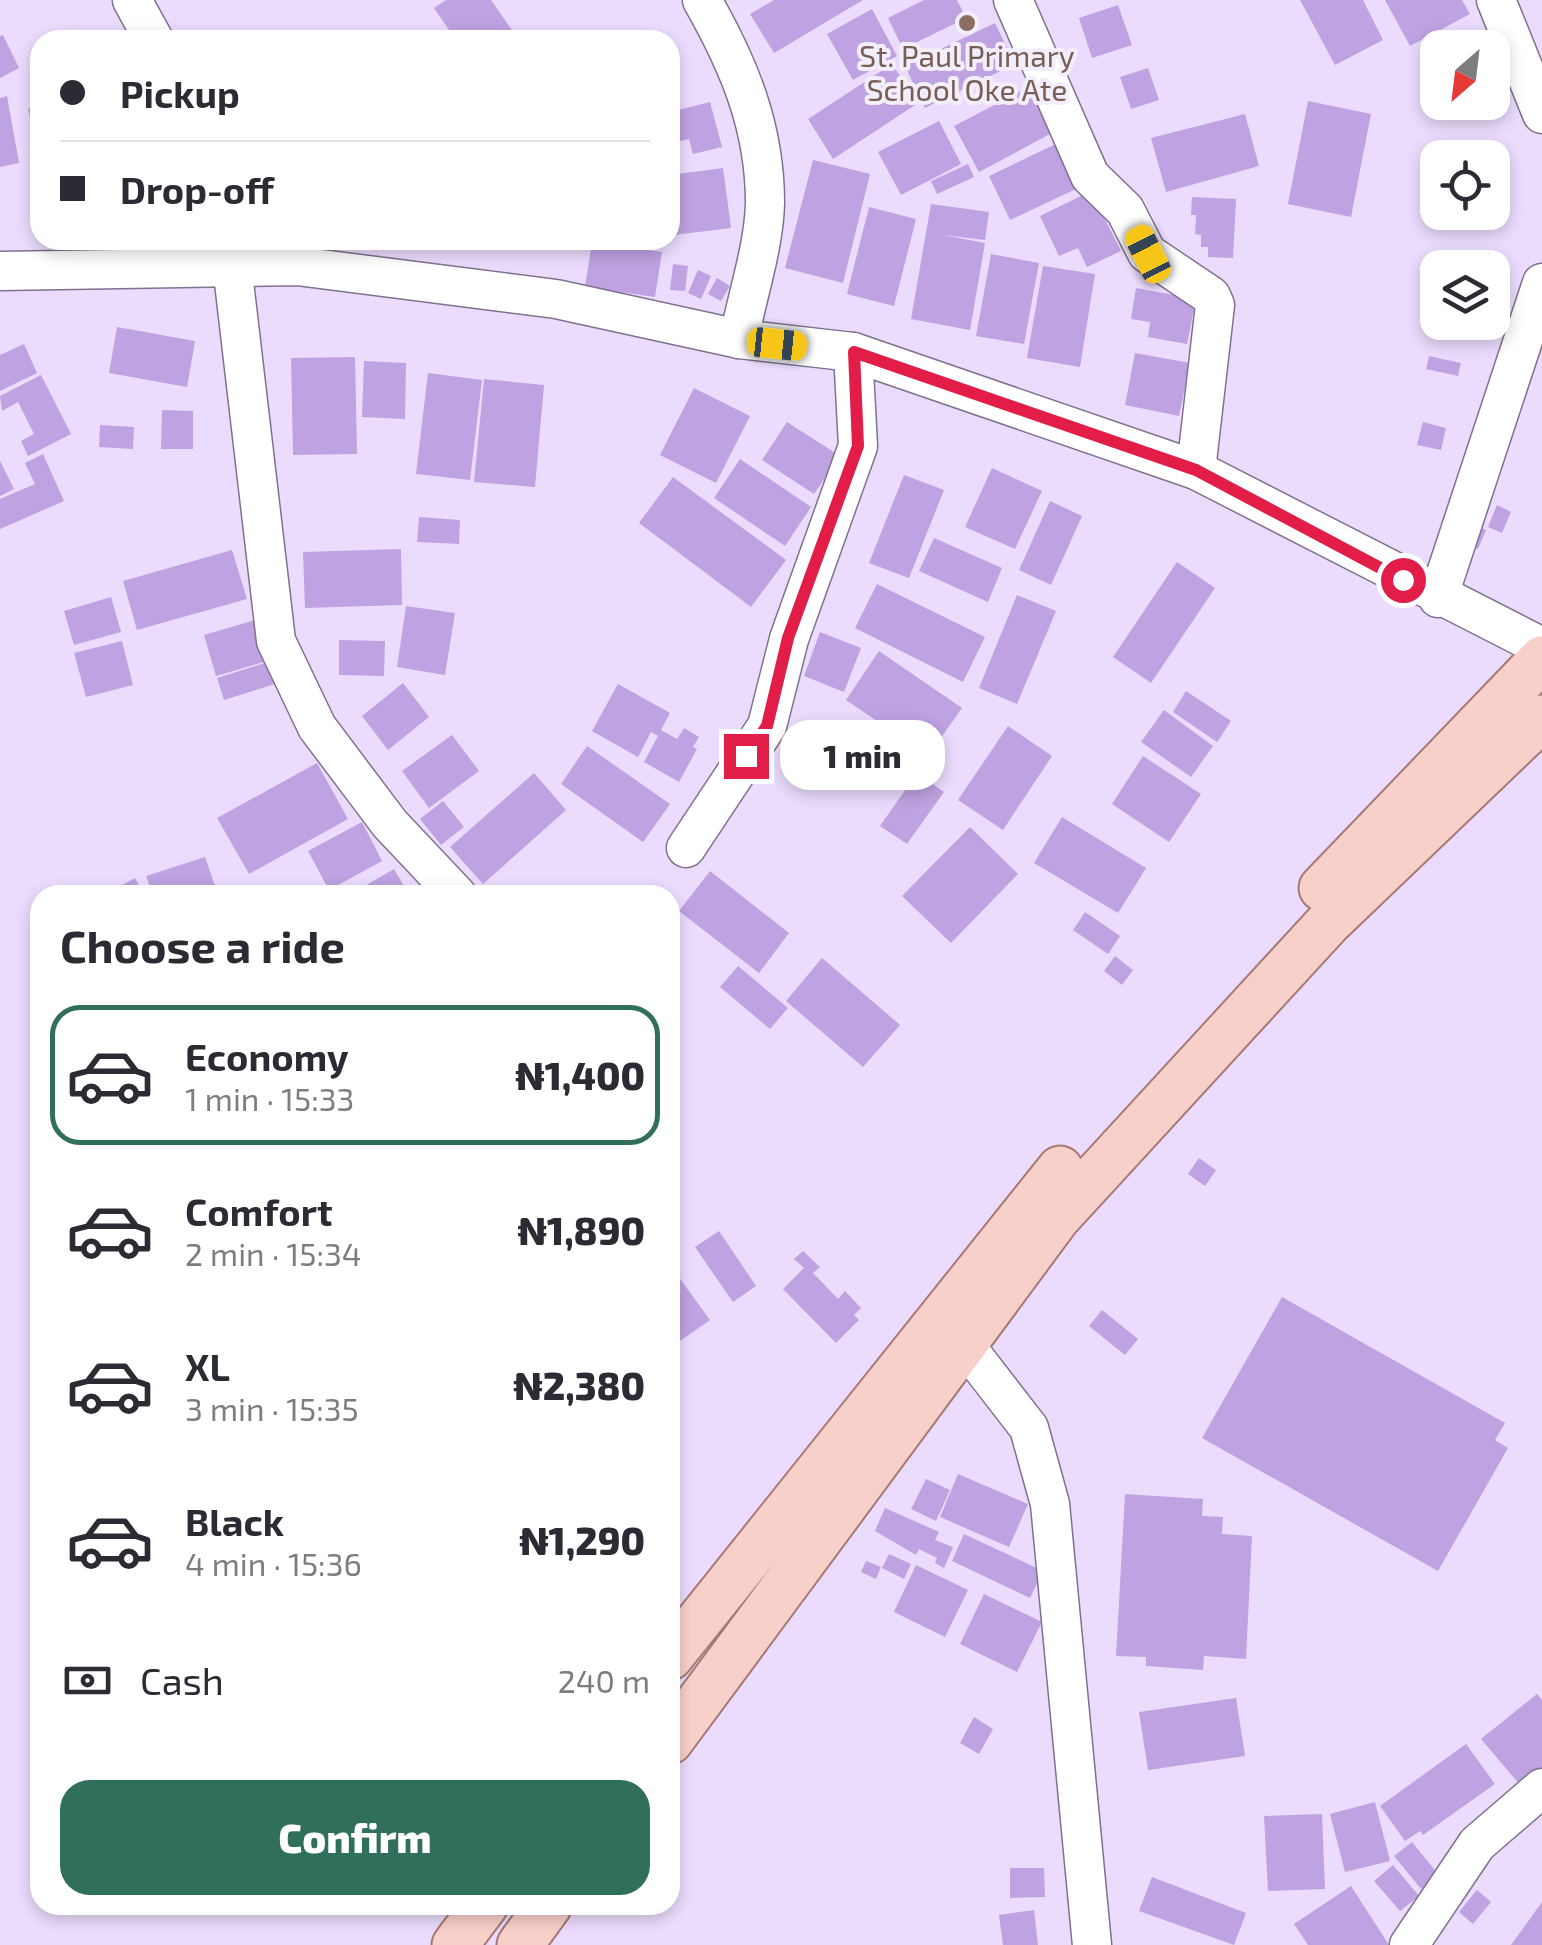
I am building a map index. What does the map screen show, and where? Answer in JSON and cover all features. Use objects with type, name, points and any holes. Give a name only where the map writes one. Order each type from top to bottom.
[{"type":"main road","points":[[680,1644],[1033,1198],[1542,659]]},
{"type":"main road","points":[[680,1727],[1057,1218],[1328,922],[1542,718]]},
{"type":"main road","points":[[455,1945],[478,1915]]},
{"type":"main road","points":[[520,1945],[542,1915]]},
{"type":"street","points":[[132,0],[148,30]]},
{"type":"street","points":[[702,0],[733,56],[760,131],[765,206],[739,339]]},
{"type":"street","points":[[1013,0],[1090,176],[1126,210],[1148,254],[1211,296],[1214,305],[1196,470]]},
{"type":"street","points":[[1496,0],[1542,114]]},
{"type":"street","points":[[0,271],[232,265],[289,253],[556,298],[739,339],[854,352],[1196,470],[1438,598],[1542,648]]},
{"type":"street","points":[[232,265],[276,641],[317,728],[390,824],[448,885]]},
{"type":"street","points":[[1438,598],[1542,284]]},
{"type":"street","points":[[686,848],[767,726],[788,638],[858,446],[854,352]]},
{"type":"street","points":[[964,1344],[1030,1428],[1050,1504],[1092,1945]]},
{"type":"street","points":[[1410,1945],[1477,1844],[1542,1788]]},
{"type":"building","points":[[446,0],[491,0],[512,30],[449,30],[434,8]]},
{"type":"building","points":[[774,0],[863,0],[774,53],[750,14]]},
{"type":"building","points":[[924,0],[957,0],[966,18],[903,49],[888,18]]},
{"type":"building","points":[[1300,0],[1363,0],[1383,40],[1335,65]]},
{"type":"building","points":[[1385,0],[1462,0],[1470,14],[1440,30],[1420,30],[1420,41],[1410,46]]},
{"type":"building","points":[[1118,5],[1132,45],[1092,58],[1079,18]]},
{"type":"building","points":[[872,9],[897,56],[853,80],[827,34]]},
{"type":"building","points":[[995,23],[1015,64],[925,108],[905,66]]},
{"type":"building","points":[[3,35],[19,68],[0,78],[0,36]]},
{"type":"building","points":[[892,64],[918,103],[833,159],[808,119]]},
{"type":"building","points":[[1148,68],[1159,100],[1131,109],[1120,77]]},
{"type":"building","points":[[1027,88],[1052,133],[979,172],[954,126]]},
{"type":"building","points":[[7,96],[19,163],[0,167],[0,98]]},
{"type":"building","points":[[1308,101],[1371,114],[1351,217],[1288,204]]},
{"type":"building","points":[[710,102],[722,147],[693,154],[689,139],[680,141],[680,110]]},
{"type":"building","points":[[1245,114],[1259,166],[1166,192],[1151,138]]},
{"type":"building","points":[[939,121],[961,164],[901,195],[878,152]]},
{"type":"building","points":[[1056,144],[1078,188],[1010,220],[989,176]]},
{"type":"building","points":[[813,160],[870,174],[843,283],[785,268]]},
{"type":"building","points":[[968,164],[974,177],[937,194],[931,181]]},
{"type":"building","points":[[723,168],[731,228],[680,234],[680,174]]},
{"type":"building","points":[[1091,191],[1121,251],[1087,267],[1078,248],[1059,256],[1040,216]]},
{"type":"building","points":[[1192,197],[1236,199],[1233,258],[1208,257],[1208,247],[1201,247],[1201,235],[1195,234],[1196,215],[1191,215]]},
{"type":"building","points":[[931,204],[989,212],[985,240],[943,235],[985,243],[970,330],[911,319]]},
{"type":"building","points":[[869,207],[916,219],[894,306],[847,294]]},
{"type":"building","points":[[591,250],[662,252],[655,297],[585,287]]},
{"type":"building","points":[[991,254],[1039,263],[1024,344],[976,336]]},
{"type":"building","points":[[673,264],[688,266],[685,291],[670,290]]},
{"type":"building","points":[[1043,266],[1095,274],[1080,367],[1027,358]]},
{"type":"building","points":[[698,270],[711,276],[701,299],[688,293]]},
{"type":"building","points":[[717,278],[730,286],[721,301],[708,294]]},
{"type":"building","points":[[1136,288],[1196,299],[1187,344],[1148,337],[1150,322],[1131,319]]},
{"type":"building","points":[[117,327],[195,341],[187,387],[109,373]]},
{"type":"building","points":[[24,344],[37,373],[0,391],[0,355]]},
{"type":"building","points":[[1135,353],[1190,363],[1179,416],[1125,405]]},
{"type":"building","points":[[1429,356],[1461,363],[1458,376],[1426,369]]},
{"type":"building","points":[[355,357],[357,454],[293,455],[291,358]]},
{"type":"building","points":[[364,361],[406,363],[405,419],[362,417]]},
{"type":"building","points":[[428,373],[482,380],[470,480],[416,474]]},
{"type":"building","points":[[41,375],[71,434],[28,456],[21,441],[34,434],[18,402],[2,411],[0,396]]},
{"type":"building","points":[[484,379],[544,385],[535,487],[474,482]]},
{"type":"building","points":[[694,388],[750,416],[716,483],[660,455]]},
{"type":"building","points":[[162,410],[193,411],[193,449],[161,449]]},
{"type":"building","points":[[787,422],[840,456],[814,494],[762,460]]},
{"type":"building","points":[[1423,422],[1446,428],[1441,450],[1417,445]]},
{"type":"building","points":[[100,425],[134,427],[133,449],[99,447]]},
{"type":"building","points":[[43,454],[64,501],[0,529],[0,499],[35,484],[25,463]]},
{"type":"building","points":[[740,459],[811,507],[785,546],[714,498]]},
{"type":"building","points":[[0,461],[14,489],[0,496]]},
{"type":"building","points":[[992,468],[1042,491],[1015,549],[965,527]]},
{"type":"building","points":[[904,475],[944,490],[909,578],[869,563]]},
{"type":"building","points":[[673,477],[786,560],[751,607],[639,523]]},
{"type":"building","points":[[1050,501],[1082,516],[1051,585],[1019,570]]},
{"type":"building","points":[[1497,505],[1511,512],[1502,533],[1488,527]]},
{"type":"building","points":[[419,517],[460,520],[459,544],[417,542]]},
{"type":"building","points":[[1471,523],[1486,530],[1478,549],[1463,542]]},
{"type":"building","points":[[934,538],[1002,568],[988,602],[919,571]]},
{"type":"building","points":[[401,549],[402,605],[305,608],[303,552]]},
{"type":"building","points":[[232,550],[247,599],[137,630],[123,581]]},
{"type":"building","points":[[1177,562],[1215,588],[1151,683],[1113,657]]},
{"type":"building","points":[[877,584],[985,637],[963,682],[855,628]]},
{"type":"building","points":[[1017,595],[1056,611],[1017,704],[979,688]]},
{"type":"building","points":[[111,597],[121,632],[74,645],[64,611]]},
{"type":"building","points":[[406,606],[455,613],[445,675],[397,667]]},
{"type":"building","points":[[255,620],[267,661],[216,676],[204,635]]},
{"type":"building","points":[[820,632],[861,648],[844,692],[804,676]]},
{"type":"building","points":[[339,640],[385,641],[384,676],[339,675]]},
{"type":"building","points":[[122,641],[133,685],[86,697],[74,653]]},
{"type":"building","points":[[879,651],[962,708],[928,756],[846,700]]},
{"type":"building","points":[[268,662],[275,684],[224,700],[217,678]]},
{"type":"building","points":[[403,683],[429,717],[388,750],[362,716]]},
{"type":"building","points":[[618,684],[670,713],[661,730],[677,739],[684,728],[699,737],[693,747],[697,749],[679,782],[644,762],[658,736],[651,732],[638,757],[592,731]]},
{"type":"building","points":[[1186,691],[1231,721],[1217,742],[1173,712]]},
{"type":"building","points":[[1164,710],[1213,746],[1191,777],[1141,742]]},
{"type":"building","points":[[1008,726],[1052,756],[1003,830],[958,800]]},
{"type":"building","points":[[452,735],[479,771],[429,808],[402,771]]},
{"type":"building","points":[[587,746],[670,804],[643,842],[561,784]]},
{"type":"building","points":[[1143,756],[1201,794],[1169,842],[1112,804]]},
{"type":"building","points":[[317,763],[348,819],[249,874],[217,818]]},
{"type":"building","points":[[534,773],[566,810],[483,884],[450,847]]},
{"type":"building","points":[[917,773],[944,792],[907,844],[880,826]]},
{"type":"building","points":[[443,801],[464,827],[441,845],[420,819]]},
{"type":"building","points":[[1062,817],[1146,868],[1118,913],[1034,863]]},
{"type":"building","points":[[362,822],[382,861],[338,885],[326,885],[308,851]]},
{"type":"building","points":[[970,827],[1018,874],[951,943],[902,896]]},
{"type":"building","points":[[205,857],[215,885],[149,885],[146,876]]},
{"type":"building","points":[[394,869],[403,885],[366,885]]},
{"type":"building","points":[[710,871],[789,933],[759,973],[680,910]]},
{"type":"building","points":[[1085,912],[1120,936],[1108,954],[1073,930]]},
{"type":"building","points":[[1115,956],[1133,970],[1122,985],[1104,971]]},
{"type":"building","points":[[822,958],[900,1025],[863,1067],[786,1001]]},
{"type":"building","points":[[738,966],[788,1008],[770,1029],[720,987]]},
{"type":"building","points":[[1199,1158],[1216,1170],[1205,1186],[1188,1174]]},
{"type":"building","points":[[719,1231],[756,1286],[733,1302],[695,1247]]},
{"type":"building","points":[[803,1251],[820,1267],[813,1273],[838,1299],[845,1291],[861,1308],[854,1315],[859,1320],[836,1343],[783,1289],[804,1268],[794,1259]]},
{"type":"building","points":[[680,1279],[710,1320],[680,1341]]},
{"type":"building","points":[[1282,1297],[1505,1423],[1495,1440],[1508,1448],[1438,1571],[1202,1438]]},
{"type":"building","points":[[1102,1310],[1138,1339],[1125,1355],[1089,1326]]},
{"type":"building","points":[[958,1474],[1028,1504],[1009,1547],[940,1517]]},
{"type":"building","points":[[926,1479],[950,1490],[936,1521],[911,1509]]},
{"type":"building","points":[[1125,1494],[1203,1499],[1202,1516],[1223,1517],[1222,1534],[1252,1536],[1246,1659],[1204,1656],[1203,1670],[1146,1666],[1146,1657],[1116,1656]]},
{"type":"building","points":[[885,1508],[939,1532],[935,1540],[953,1547],[944,1568],[935,1563],[937,1558],[919,1549],[916,1555],[875,1531]]},
{"type":"building","points":[[964,1534],[1043,1571],[1030,1598],[952,1561]]},
{"type":"building","points":[[889,1554],[911,1564],[904,1579],[882,1568]]},
{"type":"building","points":[[866,1561],[881,1567],[876,1579],[861,1572]]},
{"type":"building","points":[[916,1565],[968,1590],[945,1637],[894,1612]]},
{"type":"building","points":[[984,1594],[1042,1622],[1017,1672],[960,1644]]},
{"type":"building","points":[[1537,1694],[1542,1700],[1542,1769],[1521,1786],[1481,1739]]},
{"type":"building","points":[[1236,1698],[1245,1756],[1148,1770],[1139,1712]]},
{"type":"building","points":[[974,1717],[993,1729],[979,1754],[960,1743]]},
{"type":"building","points":[[1466,1744],[1495,1784],[1423,1835],[1420,1831],[1405,1841],[1380,1806]]},
{"type":"building","points":[[1375,1802],[1390,1861],[1345,1872],[1330,1814]]},
{"type":"building","points":[[1322,1814],[1325,1889],[1268,1891],[1264,1816]]},
{"type":"building","points":[[1412,1842],[1439,1875],[1421,1889],[1394,1856]]},
{"type":"building","points":[[1393,1865],[1419,1896],[1400,1911],[1374,1881]]},
{"type":"building","points":[[1010,1868],[1044,1868],[1045,1897],[1010,1898]]},
{"type":"building","points":[[1152,1877],[1246,1913],[1234,1945],[1139,1911]]},
{"type":"building","points":[[1351,1886],[1389,1945],[1308,1945],[1294,1924]]},
{"type":"building","points":[[1477,1890],[1491,1902],[1473,1924],[1459,1912]]},
{"type":"building","points":[[1542,1902],[1542,1945],[1511,1945]]},
{"type":"building","points":[[1034,1910],[1038,1945],[1003,1945],[999,1915]]},
{"type":"place","name":"St. Paul Primary School Oke Ate","points":[[967,23]]},
{"type":"route","points":[[746,756],[767,726],[780,685],[788,638],[830,532],[858,446],[854,352],[1196,470],[1403,580]]}]
